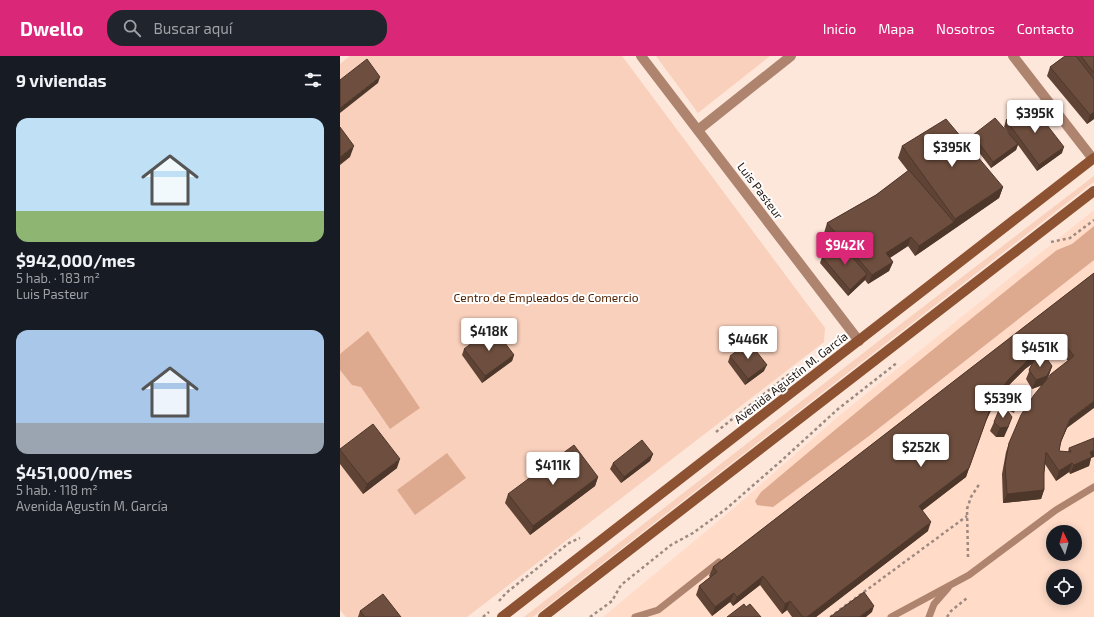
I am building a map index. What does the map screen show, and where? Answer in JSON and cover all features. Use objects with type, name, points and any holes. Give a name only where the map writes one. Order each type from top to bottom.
[{"type":"main road","name":"Avenida Agustín M. García","points":[[502,617],[1093,159]]},
{"type":"main road","points":[[543,617],[1094,191]]},
{"type":"street","name":"Luis Pasteur","points":[[641,56],[859,341]]},
{"type":"street","points":[[698,130],[791,56]]},
{"type":"street","points":[[1013,56],[1093,159]]},
{"type":"lane","points":[[891,617],[969,575],[1056,510],[1094,487]]},
{"type":"lane","points":[[635,617],[658,610],[727,556]]},
{"type":"lane","points":[[929,617],[934,604],[951,584]]},
{"type":"path","points":[[1045,244],[1070,238],[1094,220]]},
{"type":"path","points":[[590,617],[612,601],[621,585],[671,545],[694,533],[726,509],[838,409],[903,358]]},
{"type":"path","points":[[968,557],[967,509],[971,497],[980,483]]},
{"type":"path","points":[[830,617],[967,516]]},
{"type":"path","points":[[947,617],[951,611],[967,598]]},
{"type":"shaded area","points":[[1094,210],[1094,617],[603,617],[727,514],[839,416]]},
{"type":"shaded area","points":[[1094,226],[1094,260],[869,436],[773,507],[757,505],[755,501],[761,492],[871,400],[1057,250],[1072,244]]},
{"type":"shaded area","points":[[368,331],[420,408],[390,429],[361,387],[352,385],[340,370],[340,354]]},
{"type":"shaded area","points":[[447,453],[466,478],[415,515],[397,490]]},
{"type":"green space","name":"Centro de Empleados de Comercio","points":[[350,56],[622,56],[825,328],[824,342],[467,617],[346,617],[340,610],[340,64]]},
{"type":"green space","points":[[656,56],[770,56],[698,113]]},
{"type":"green space","points":[[1094,176],[1094,182],[533,617],[524,617],[880,340]]},
{"type":"building","points":[[1065,56],[1076,56],[1094,79],[1094,112],[1090,115],[1050,67]]},
{"type":"building","points":[[1081,56],[1094,56],[1094,73]]},
{"type":"building","points":[[367,59],[380,77],[340,108],[340,80]]},
{"type":"building","points":[[1030,103],[1064,147],[1039,165],[1006,120]]},
{"type":"building","points":[[995,118],[1018,144],[993,162],[973,135]]},
{"type":"building","points":[[946,119],[1003,187],[955,219],[902,146]]},
{"type":"building","points":[[340,127],[354,146],[340,157]]},
{"type":"building","points":[[909,170],[954,222],[919,246],[911,237],[886,253],[893,262],[872,275],[827,223],[876,195]]},
{"type":"building","points":[[840,243],[867,274],[850,290],[822,257]]},
{"type":"building","points":[[1094,273],[1094,401],[1070,419],[1061,441],[1059,451],[1071,452],[1069,448],[1094,438],[1094,450],[1090,452],[1092,457],[1074,465],[1072,463],[1059,471],[1046,452],[1044,490],[1007,494],[1005,465],[1009,443],[1021,415],[1034,395],[1051,374],[1074,356],[1059,337],[1028,360],[1009,379],[998,393],[989,412],[969,468],[919,506],[931,522],[807,617],[803,617],[790,601],[785,604],[763,576],[737,597],[734,593],[715,607],[699,586],[717,572],[713,567]]},
{"type":"building","points":[[493,327],[514,355],[485,376],[464,349]]},
{"type":"building","points":[[749,342],[767,365],[748,379],[730,356]]},
{"type":"building","points":[[1045,356],[1052,366],[1047,376],[1036,380],[1029,370],[1034,360]]},
{"type":"building","points":[[1014,388],[1022,391],[1017,404],[1009,400]]},
{"type":"building","points":[[999,410],[1007,410],[1012,417],[1008,427],[1000,428],[994,422]]},
{"type":"building","points":[[373,424],[400,459],[367,484],[340,449]]},
{"type":"building","points":[[642,440],[653,454],[624,477],[613,463]]},
{"type":"building","points":[[574,445],[598,477],[533,526],[508,494]]},
{"type":"building","points":[[864,592],[874,606],[859,617],[830,617]]},
{"type":"building","points":[[383,594],[401,617],[365,617],[360,611]]},
{"type":"building","points":[[744,604],[746,607],[750,604],[761,617],[727,617]]}]
